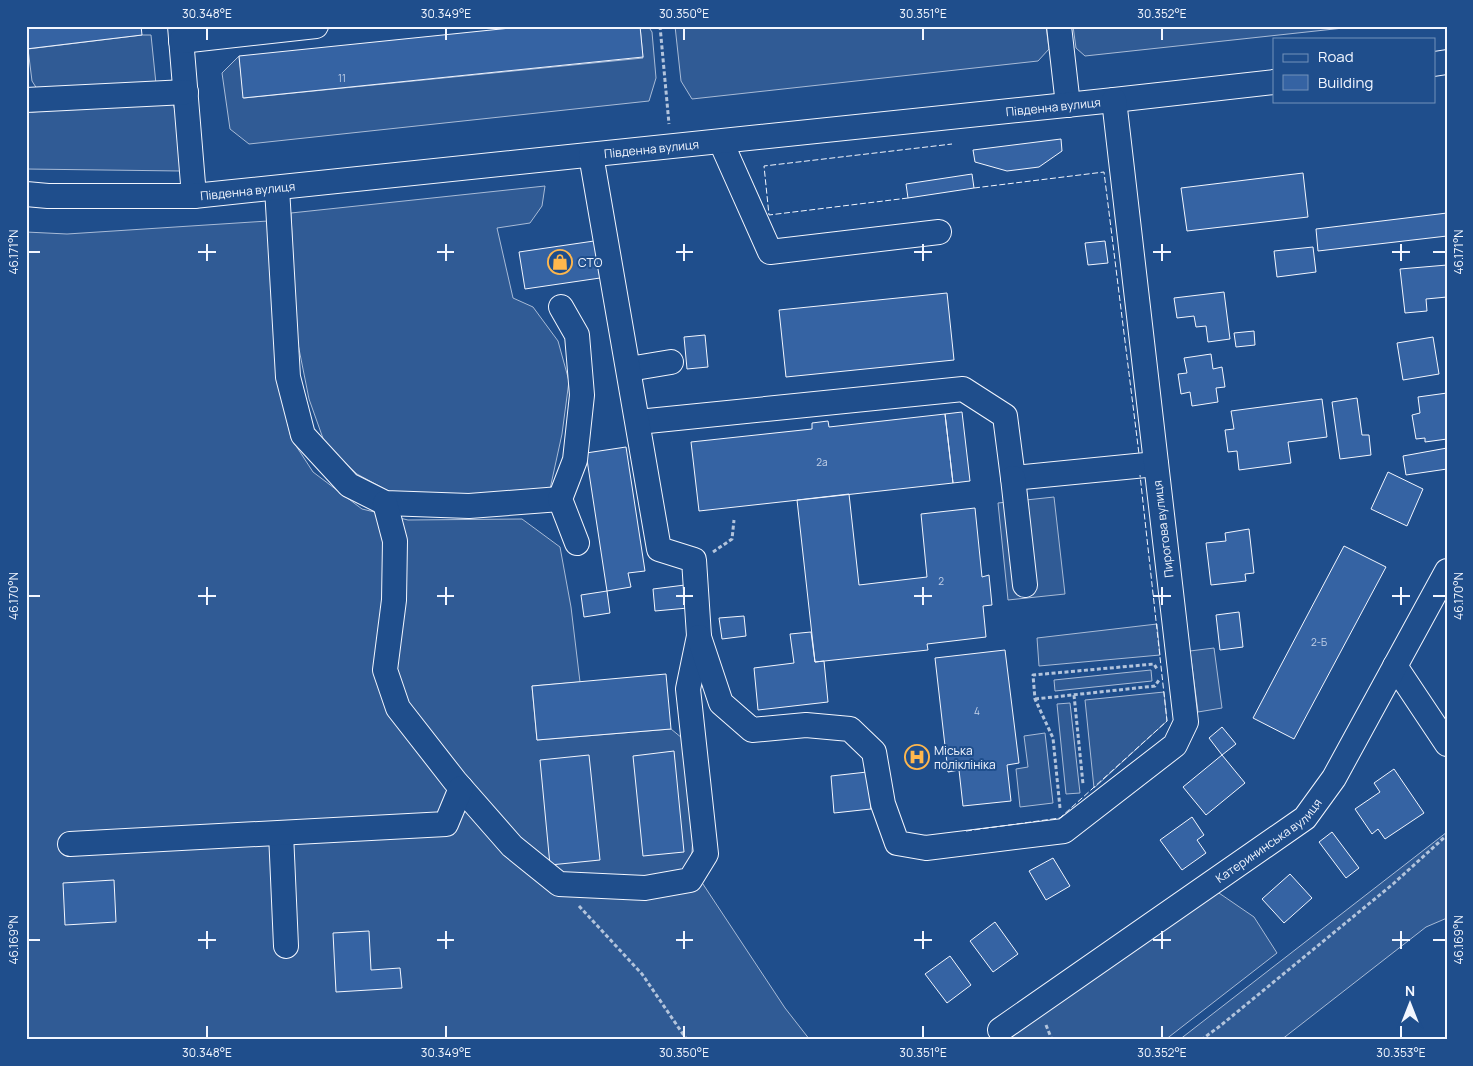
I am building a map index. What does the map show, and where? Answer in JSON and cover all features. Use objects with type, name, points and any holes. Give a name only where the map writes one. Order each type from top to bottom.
[{"type":"street","points":[[194,196],[181,34],[316,26]]},
{"type":"street","points":[[1059,26],[1068,105]]},
{"type":"street","name":"Південна вулиця","points":[[26,194],[48,196],[194,196],[591,156],[1273,82]]},
{"type":"street","points":[[26,100],[186,92]]},
{"type":"street","name":"Пирогова вулиця","points":[[699,636],[721,703],[752,730],[806,725],[850,730],[874,752],[883,804],[897,843],[926,848],[1064,830],[1175,745],[1186,722],[1114,100]]},
{"type":"street","points":[[721,142],[770,252],[939,232]]},
{"type":"street","points":[[385,503],[395,541],[395,551],[394,600],[385,670],[398,708],[461,788],[512,846],[558,884],[646,888],[690,880],[706,854],[688,689],[699,636],[694,560],[659,549],[591,156]]},
{"type":"street","points":[[277,188],[288,378],[303,435],[349,485],[385,503],[470,506],[560,499]]},
{"type":"street","points":[[561,307],[577,335],[582,395],[576,460],[560,499],[577,543]]},
{"type":"street","points":[[629,369],[670,362]]},
{"type":"street","points":[[638,422],[963,389],[1005,416],[1025,585]]},
{"type":"street","points":[[1013,478],[1156,464]]},
{"type":"street","name":"Катерининська вулиця","points":[[1000,1030],[1305,818],[1334,778],[1447,570]]},
{"type":"street","points":[[1395,666],[1447,744]]},
{"type":"street","points":[[70,844],[446,824],[461,788]]},
{"type":"street","points":[[281,833],[286,946]]},
{"type":"path","points":[[660,26],[671,147]]},
{"type":"path","points":[[694,560],[715,551],[732,539],[734,520]]},
{"type":"path","points":[[1035,699],[1155,686],[1162,675],[1154,664],[1033,675],[1035,699],[1053,738],[1060,808]]},
{"type":"path","points":[[1074,695],[1083,784]]},
{"type":"path","points":[[1201,1040],[1393,884],[1447,835]]},
{"type":"path","points":[[558,884],[642,974],[688,1040]]},
{"type":"shaded area","points":[[640,26],[648,26],[652,32],[656,78],[649,101],[249,144],[230,129],[222,73],[239,56],[244,98],[643,58]]},
{"type":"shaded area","points":[[675,26],[1046,26],[1049,49],[1038,61],[692,99],[681,81]]},
{"type":"shaded area","points":[[1073,26],[1362,26],[1085,56],[1076,48]]},
{"type":"shaded area","points":[[151,35],[156,84],[39,92],[32,81],[28,49]]},
{"type":"shaded area","points":[[172,101],[179,122],[181,171],[26,169],[26,110],[32,112]]},
{"type":"shaded area","points":[[545,186],[542,206],[530,223],[497,228],[513,298],[533,307],[558,341],[569,381],[562,434],[550,489],[434,497],[390,492],[357,474],[325,444],[309,399],[296,334],[291,213]]},
{"type":"shaded area","points":[[268,221],[278,377],[291,438],[313,472],[362,509],[408,520],[522,519],[560,547],[571,607],[580,682],[532,686],[537,740],[671,729],[682,738],[694,822],[691,866],[785,1008],[810,1040],[26,1040],[26,232],[67,234]]},
{"type":"shaded area","points":[[1054,497],[1065,594],[1008,600],[998,503]]},
{"type":"shaded area","points":[[1157,624],[1160,655],[1039,666],[1037,638]]},
{"type":"shaded area","points":[[1214,648],[1222,708],[1198,712],[1190,651]]},
{"type":"shaded area","points":[[1151,670],[1152,681],[1055,691],[1054,680]]},
{"type":"shaded area","points":[[1164,692],[1167,721],[1094,788],[1085,700]]},
{"type":"shaded area","points":[[1070,703],[1080,793],[1066,794],[1057,704]]},
{"type":"shaded area","points":[[1045,733],[1053,803],[1020,807],[1016,769],[1028,767],[1024,736]]},
{"type":"shaded area","points":[[1447,832],[1447,918],[1426,927],[1281,1040],[1179,1040]]},
{"type":"shaded area","points":[[1216,891],[1254,917],[1277,953],[1165,1040],[1005,1040]]},
{"type":"building","points":[[26,26],[141,26],[142,35],[26,49]]},
{"type":"building","points":[[530,26],[640,26],[643,57],[243,98],[239,56]]},
{"type":"building","points":[[1061,139],[1062,151],[1039,167],[1007,171],[975,162],[973,150]]},
{"type":"building","points":[[1303,173],[1308,217],[1187,231],[1181,188]]},
{"type":"building","points":[[972,174],[974,188],[908,198],[906,184]]},
{"type":"building","points":[[1447,213],[1447,236],[1318,251],[1316,229]]},
{"type":"building","points":[[594,241],[600,278],[525,289],[519,252]]},
{"type":"building","points":[[1105,241],[1108,263],[1088,265],[1085,243]]},
{"type":"building","points":[[1313,247],[1316,272],[1277,277],[1274,251]]},
{"type":"building","points":[[1447,265],[1447,297],[1426,299],[1427,311],[1405,313],[1400,269]]},
{"type":"building","points":[[1224,292],[1230,339],[1208,342],[1206,326],[1196,327],[1194,316],[1177,318],[1174,298]]},
{"type":"building","points":[[947,293],[954,360],[786,377],[779,310]]},
{"type":"building","points":[[1254,331],[1255,345],[1236,347],[1234,333]]},
{"type":"building","points":[[705,335],[708,367],[687,369],[684,337]]},
{"type":"building","points":[[1433,337],[1439,374],[1403,380],[1397,343]]},
{"type":"building","points":[[1211,354],[1213,369],[1222,367],[1225,387],[1216,388],[1218,402],[1192,406],[1190,392],[1181,394],[1178,374],[1187,373],[1184,358]]},
{"type":"building","points":[[1447,393],[1447,439],[1425,442],[1425,438],[1416,439],[1412,415],[1420,413],[1418,397]]},
{"type":"building","points":[[1357,398],[1362,435],[1369,435],[1371,455],[1340,459],[1332,402]]},
{"type":"building","points":[[1322,399],[1327,437],[1288,442],[1291,463],[1239,470],[1237,451],[1228,452],[1225,430],[1234,429],[1231,411]]},
{"type":"building","points":[[962,412],[970,481],[953,483],[945,414]]},
{"type":"building","points":[[945,414],[953,483],[699,511],[691,442],[812,429],[812,423],[828,421],[829,427]]},
{"type":"building","points":[[626,447],[645,571],[628,573],[631,587],[607,591],[586,453]]},
{"type":"building","points":[[1447,448],[1447,469],[1406,475],[1403,456]]},
{"type":"building","points":[[1388,472],[1423,489],[1407,526],[1371,509]]},
{"type":"building","points":[[849,494],[859,585],[927,577],[921,514],[975,508],[982,577],[989,575],[992,605],[983,606],[986,637],[927,644],[928,650],[815,662],[797,500]]},
{"type":"building","points":[[1249,529],[1254,573],[1245,574],[1246,581],[1211,585],[1206,543],[1226,541],[1225,533]]},
{"type":"building","points":[[1344,546],[1386,567],[1294,739],[1253,718]]},
{"type":"building","points":[[685,585],[688,608],[655,611],[653,589]]},
{"type":"building","points":[[607,591],[610,613],[584,617],[581,595]]},
{"type":"building","points":[[1239,612],[1243,647],[1220,650],[1216,615]]},
{"type":"building","points":[[744,616],[746,636],[722,639],[719,618]]},
{"type":"building","points":[[811,632],[815,662],[824,661],[828,702],[758,710],[754,668],[794,663],[790,634]]},
{"type":"building","points":[[1005,650],[1019,763],[1007,765],[1011,801],[963,806],[959,770],[948,772],[935,658]]},
{"type":"building","points":[[666,674],[671,729],[537,740],[532,686]]},
{"type":"building","points":[[1222,727],[1236,744],[1222,755],[1209,738]]},
{"type":"building","points":[[674,751],[684,852],[643,856],[633,756]]},
{"type":"building","points":[[589,755],[600,860],[550,865],[540,760]]},
{"type":"building","points":[[1222,755],[1245,783],[1206,815],[1183,787]]},
{"type":"building","points":[[1394,769],[1424,813],[1385,839],[1378,829],[1372,834],[1355,809],[1380,792],[1374,783]]},
{"type":"building","points":[[867,772],[871,809],[834,813],[831,776]]},
{"type":"building","points":[[1192,817],[1204,835],[1197,840],[1206,853],[1182,870],[1160,840]]},
{"type":"building","points":[[1332,832],[1359,868],[1346,878],[1319,842]]},
{"type":"building","points":[[1053,858],[1070,886],[1046,900],[1029,871]]},
{"type":"building","points":[[1290,874],[1312,898],[1284,923],[1262,899]]},
{"type":"building","points":[[114,880],[116,922],[65,925],[63,883]]},
{"type":"building","points":[[995,922],[1018,954],[993,972],[970,941]]},
{"type":"building","points":[[369,931],[371,970],[400,968],[402,988],[336,992],[333,933]]},
{"type":"building","points":[[950,956],[971,985],[947,1003],[925,974]]},
{"type":"fence","points":[[908,198],[769,215],[764,166],[952,144]]},
{"type":"fence","points":[[974,188],[1104,172],[1139,454]]},
{"type":"fence","points":[[966,831],[1060,818],[1167,721],[1140,475]]},
{"type":"place","name":"СТО","points":[[560,262]]},
{"type":"place","name":"Міська поліклініка","points":[[917,757]]}]
